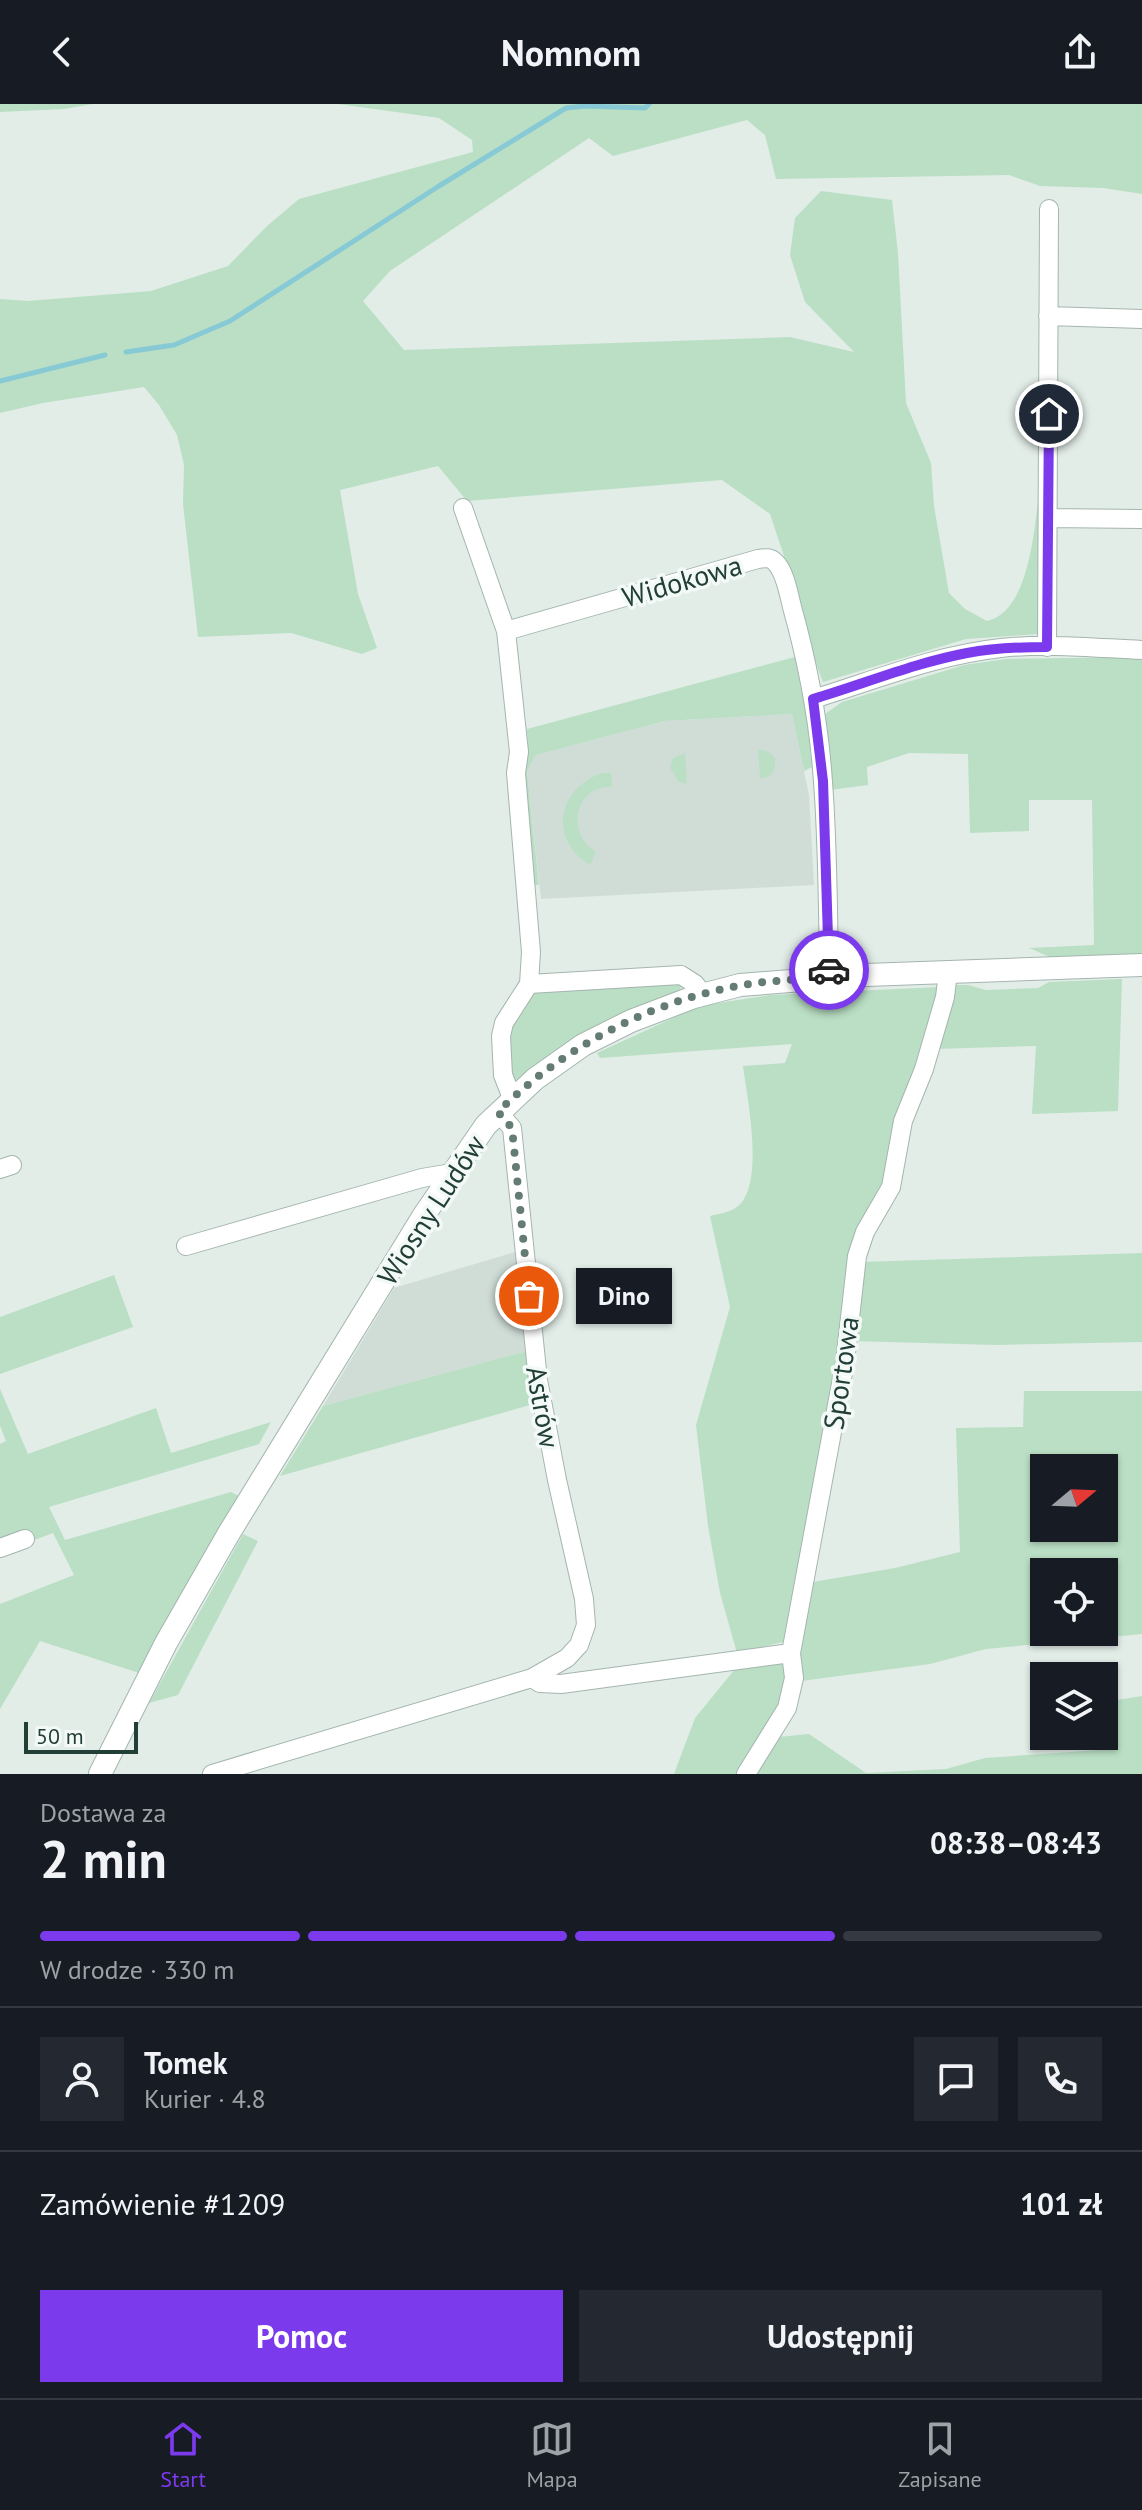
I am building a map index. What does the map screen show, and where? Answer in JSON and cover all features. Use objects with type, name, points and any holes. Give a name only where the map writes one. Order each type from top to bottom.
[{"type":"street","points":[[1047,647],[1049,209]]},
{"type":"street","points":[[1048,316],[1142,319]]},
{"type":"street","points":[[463,508],[506,631],[519,752],[516,773],[531,952],[529,984],[504,1023],[501,1036],[505,1105]]},
{"type":"street","points":[[1048,518],[1142,519]]},
{"type":"street","name":"Widokowa","points":[[506,631],[766,558],[774,560],[780,568],[806,659],[813,699],[823,781],[829,977]]},
{"type":"street","points":[[813,699],[880,676],[967,653],[1047,647],[1142,650]]},
{"type":"street","name":"Wiosny Ludów","points":[[100,1774],[166,1643],[229,1533],[452,1173],[505,1105],[558,1061],[631,1021],[703,994],[751,984],[829,977],[1142,965]]},
{"type":"street","name":"Sportowa","points":[[746,1774],[787,1708],[794,1678],[791,1653],[845,1362],[857,1256],[865,1232],[891,1187],[903,1121],[924,1069],[945,997],[948,972]]},
{"type":"street","points":[[529,984],[681,975],[703,994]]},
{"type":"street","name":"Astrów","points":[[212,1774],[532,1678],[567,1658],[579,1645],[586,1625],[584,1599],[538,1380],[512,1128],[505,1105]]},
{"type":"street","points":[[186,1246],[422,1178],[452,1173]]},
{"type":"street","points":[[0,1548],[25,1539]]},
{"type":"street","name":"Astrów","points":[[532,1678],[540,1683],[561,1684],[791,1653]]},
{"type":"shaded area","points":[[792,714],[809,795],[814,885],[541,899],[527,771],[536,755],[665,721]]},
{"type":"shaded area","points":[[518,1251],[527,1351],[323,1406],[394,1288]]},
{"type":"green space","points":[[0,104],[93,104],[64,109],[0,112]]},
{"type":"green space","points":[[338,104],[1142,104],[1142,194],[1103,188],[1040,186],[1009,175],[776,179],[765,135],[747,120],[613,156],[589,138],[390,271],[363,301],[404,350],[790,337],[854,352],[805,302],[790,255],[795,218],[821,191],[892,200],[906,403],[931,463],[934,506],[949,593],[965,609],[987,621],[1002,613],[1014,600],[1029,559],[1041,476],[1040,634],[966,639],[823,682],[770,514],[722,480],[467,501],[438,466],[340,490],[358,594],[377,648],[362,654],[291,633],[198,637],[183,504],[184,465],[177,435],[144,387],[0,413],[0,299],[28,301],[151,291],[228,266],[299,199],[473,152],[472,140],[439,118]]},
{"type":"green space","points":[[795,657],[802,674],[812,767],[804,771],[792,714],[665,721],[536,755],[527,771],[539,885],[530,885],[521,777],[528,747],[527,729]]},
{"type":"green space","points":[[1142,657],[1142,956],[1057,960],[1029,948],[1094,945],[1092,800],[1029,800],[1029,831],[970,833],[968,754],[909,753],[867,767],[868,785],[830,790],[825,714],[842,702],[964,665],[1006,659]]},
{"type":"green space","points":[[758,749],[769,752],[775,758],[773,772],[768,777],[760,778]]},
{"type":"green space","points":[[685,753],[687,784],[679,782],[670,768],[673,758]]},
{"type":"green space","points":[[602,773],[611,773],[612,787],[599,788],[589,794],[578,812],[580,834],[596,852],[590,865],[568,842],[563,829],[563,815],[575,790]]},
{"type":"green space","points":[[1122,979],[1118,1111],[1032,1114],[1036,1046],[935,1049],[951,985],[968,985],[986,990],[1038,988],[1049,982]]},
{"type":"green space","points":[[678,981],[680,994],[516,1082],[511,1080],[508,1024],[532,989]]},
{"type":"green space","points":[[939,987],[884,1185],[847,1296],[813,1521],[783,1642],[737,1653],[720,1593],[708,1526],[696,1425],[730,1307],[710,1216],[734,1209],[744,1199],[750,1183],[751,1120],[743,1066],[785,1063],[792,1044],[600,1058],[597,1053],[699,1006],[770,995]]},
{"type":"green space","points":[[1142,1253],[1142,1342],[997,1345],[850,1341],[860,1262]]},
{"type":"green space","points":[[114,1275],[133,1327],[0,1374],[0,1317]]},
{"type":"green space","points":[[527,1351],[534,1404],[280,1476],[323,1406]]},
{"type":"green space","points":[[0,1389],[28,1454],[156,1408],[171,1453],[271,1422],[259,1444],[49,1507],[65,1540],[231,1492],[239,1496],[139,1673],[40,1641],[0,1709],[0,1604],[74,1575],[53,1533],[0,1553],[0,1444],[6,1441],[0,1426]]},
{"type":"green space","points":[[1024,1391],[1142,1391],[1142,1634],[1118,1636],[1118,1558],[1030,1558],[1030,1645],[986,1649],[930,1664],[801,1681],[798,1650],[807,1583],[895,1568],[960,1552],[956,1428],[1023,1427]]},
{"type":"green space","points":[[243,1534],[258,1541],[178,1695],[149,1703]]},
{"type":"green space","points":[[783,1661],[788,1668],[781,1706],[738,1774],[674,1774],[695,1718],[740,1663]]},
{"type":"green space","points":[[1142,1696],[1142,1774],[756,1774],[778,1737],[809,1734],[866,1773],[946,1769],[985,1758],[1118,1750],[1118,1700]]},
{"type":"waterway","points":[[126,352],[174,345],[230,321],[566,108],[645,108],[649,104]]},
{"type":"waterway","points":[[0,381],[105,355]]},
{"type":"way so far","points":[[529,1296],[512,1128],[498,1112],[558,1061],[631,1021],[718,990],[762,982],[829,977],[829,970]]},
{"type":"place","name":"Dino","points":[[529,1296]]},
{"type":"route","points":[[829,970],[823,781],[813,699],[880,676],[967,653],[1047,647],[1049,414]]}]
